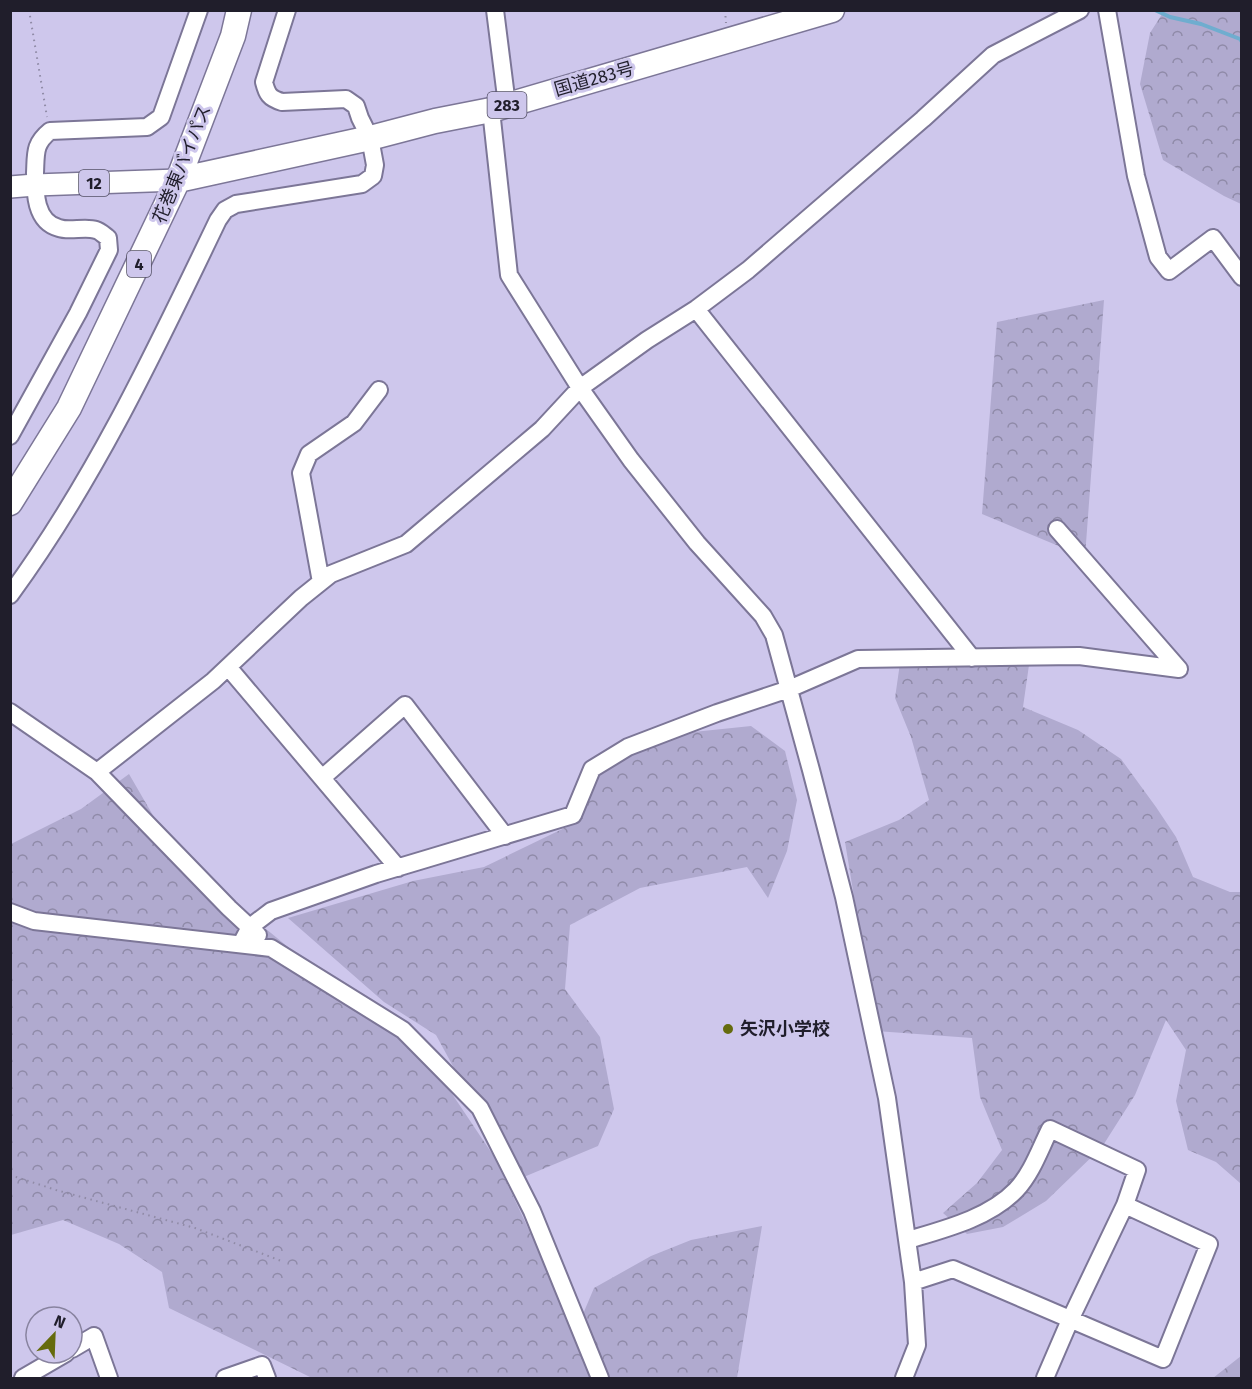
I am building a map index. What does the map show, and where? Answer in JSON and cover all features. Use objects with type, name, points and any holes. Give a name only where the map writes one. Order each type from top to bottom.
[{"type":"highway","name":"花巻東バイパス","points":[[10,503],[69,408],[178,180],[232,36],[239,10]]},
{"type":"highway","name":"国道283号","points":[[178,180],[499,107],[832,10]]},
{"type":"main road","name":"12","points":[[10,187],[178,180]]},
{"type":"street","points":[[10,436],[110,250],[108,238],[96,229],[59,229],[46,222],[38,209],[35,185],[38,143],[50,131],[147,127],[161,117],[199,10]]},
{"type":"street","points":[[10,595],[79,492],[117,424],[225,210],[236,204],[362,184],[373,176],[375,165],[370,138],[356,106],[346,99],[282,102],[273,100],[267,92],[264,82],[287,10]]},
{"type":"street","points":[[495,10],[501,45],[499,107],[509,275],[580,388],[631,460],[697,543],[763,616],[774,635],[844,897],[887,1098],[908,1240],[917,1345],[904,1378]]},
{"type":"street","points":[[97,772],[213,681],[301,598],[331,574],[406,544],[542,429],[580,388],[647,340],[696,309],[748,270],[923,119],[993,55],[1080,10]]},
{"type":"street","points":[[1107,10],[1136,176],[1158,257],[1169,271],[1213,238],[1242,277]]},
{"type":"street","points":[[696,309],[972,658]]},
{"type":"street","points":[[321,582],[301,473],[309,454],[354,423],[379,390]]},
{"type":"street","points":[[241,944],[250,927],[271,911],[376,874],[573,815],[592,768],[628,747],[717,713],[789,689],[858,659],[1079,656],[1179,669],[1057,529]]},
{"type":"street","points":[[228,667],[398,868]]},
{"type":"street","points":[[322,777],[405,705],[505,836]]},
{"type":"street","points":[[10,712],[97,772],[271,948],[403,1030],[480,1108],[532,1211],[600,1378]]},
{"type":"street","points":[[10,912],[34,921],[271,948]]},
{"type":"street","points":[[908,1240],[960,1225],[997,1205],[1016,1190],[1028,1173],[1050,1129],[1137,1170],[1125,1205],[1045,1378]]},
{"type":"street","points":[[913,1282],[953,1269],[1163,1359],[1209,1244],[1125,1205]]},
{"type":"street","points":[[84,1342],[94,1336],[108,1378]]},
{"type":"street","points":[[30,1376],[47,1365]]},
{"type":"street","points":[[225,1378],[262,1365],[267,1378]]},
{"type":"path","points":[[29,10],[50,131]]},
{"type":"path","points":[[10,1175],[195,1228],[284,1262]]},
{"type":"green space","points":[[1164,11],[1241,11],[1241,204],[1163,160],[1140,84],[1150,33]]},
{"type":"green space","points":[[1104,300],[1085,557],[982,514],[997,322]]},
{"type":"green space","points":[[901,656],[1029,665],[1023,707],[1078,730],[1121,759],[1176,837],[1193,877],[1230,892],[1241,892],[1241,1192],[1240,1183],[1216,1162],[1188,1150],[1176,1101],[1186,1050],[1166,1020],[1135,1095],[1102,1147],[1046,1201],[1003,1227],[967,1234],[943,1213],[977,1183],[1002,1150],[980,1097],[972,1038],[876,1031],[845,842],[899,820],[929,800],[911,737],[895,698]]},
{"type":"green space","points":[[751,726],[785,751],[797,800],[787,851],[768,898],[747,867],[640,888],[570,925],[565,989],[600,1037],[614,1109],[598,1146],[519,1179],[436,1035],[384,1002],[288,918],[413,881],[484,867],[581,820],[604,763],[626,739]]},
{"type":"green space","points":[[129,774],[180,862],[271,933],[434,1067],[495,1158],[575,1333],[594,1288],[651,1256],[691,1240],[762,1226],[737,1378],[312,1378],[169,1308],[162,1272],[119,1244],[63,1220],[11,1235],[11,844],[81,809]]},
{"type":"green space","points":[[1241,1356],[1241,1378],[1213,1378]]},
{"type":"waterway","points":[[1155,10],[1170,17],[1201,24],[1240,39],[1242,42]]},
{"type":"place","name":"矢沢小学校","points":[[728,1029]]}]
